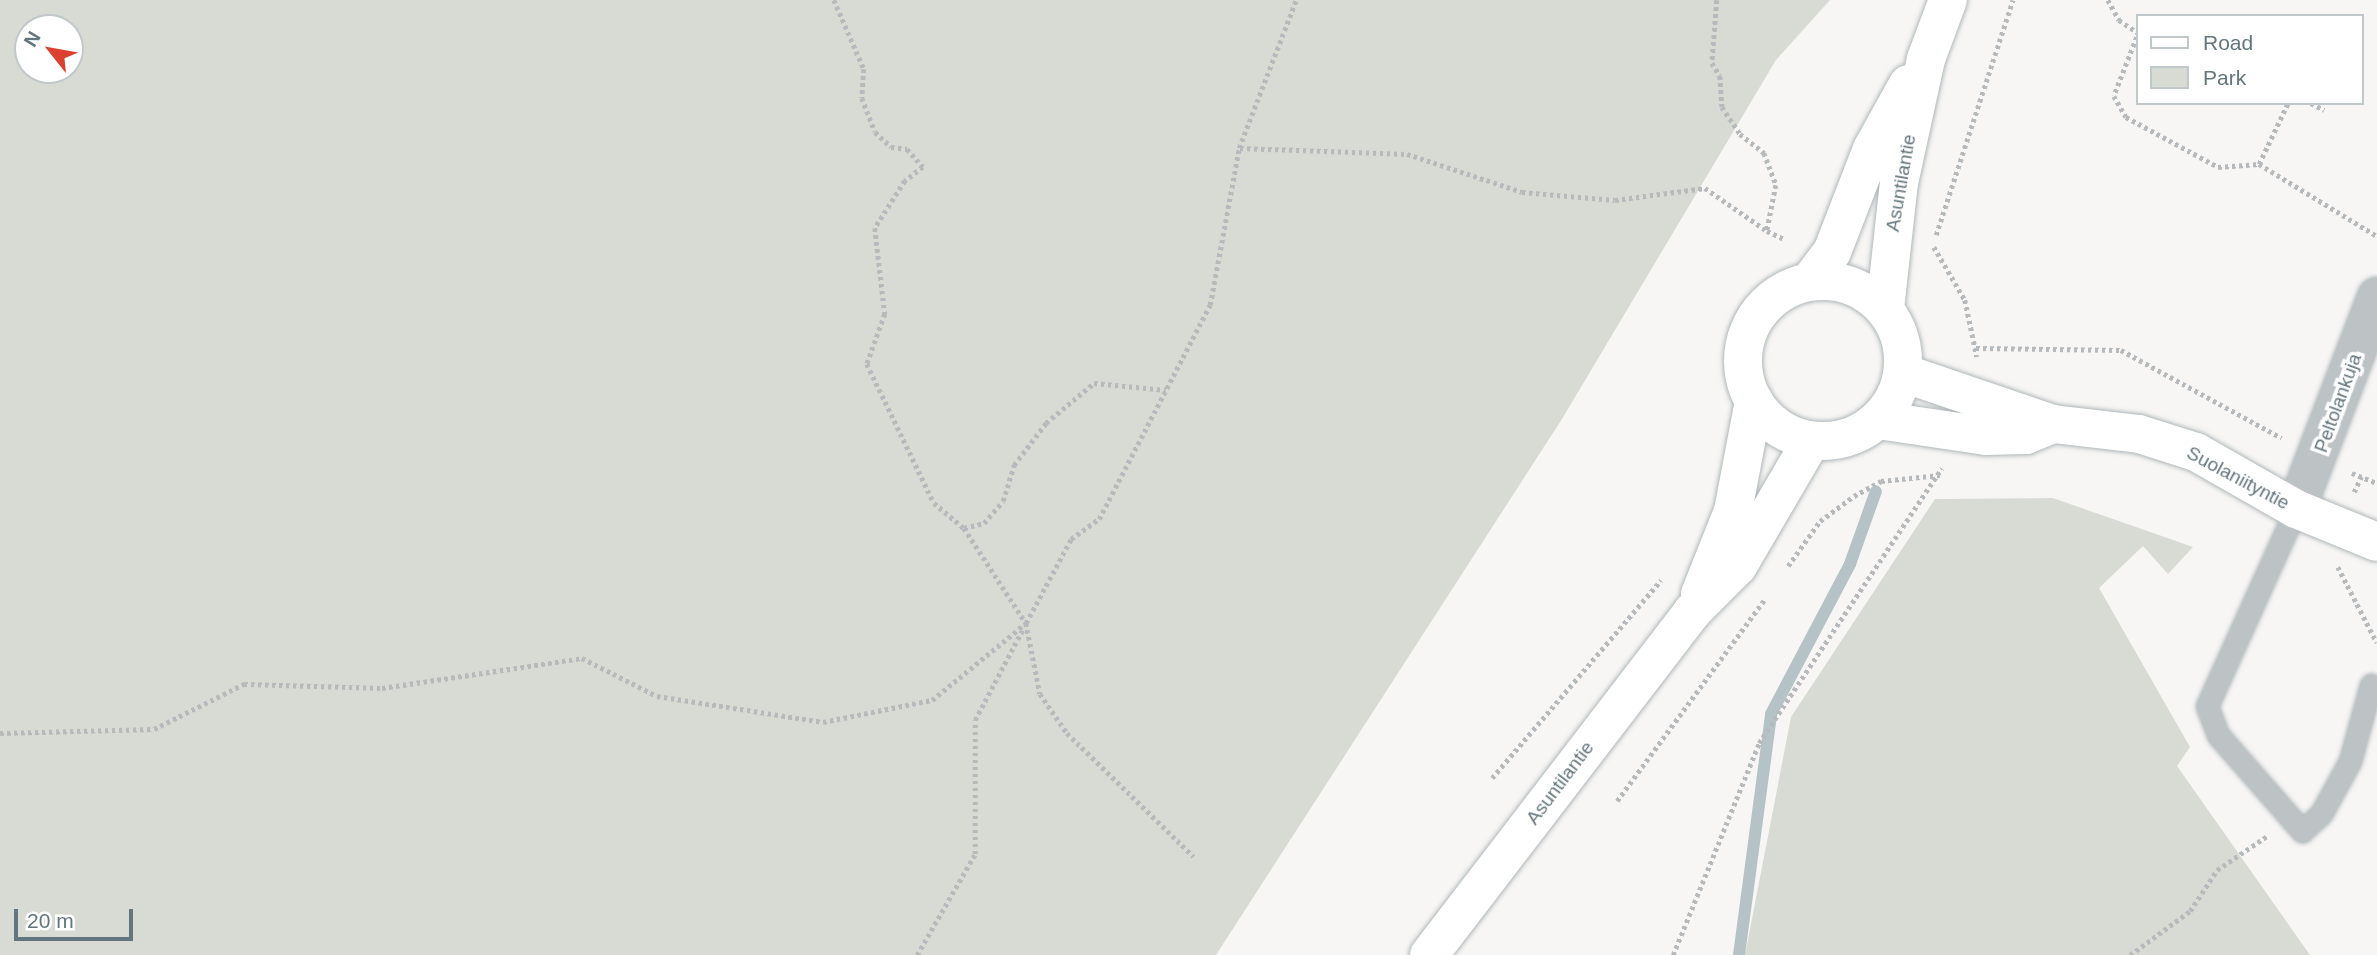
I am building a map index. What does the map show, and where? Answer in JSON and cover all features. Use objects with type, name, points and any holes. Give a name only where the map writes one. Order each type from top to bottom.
[{"type":"street","name":"Asuntilantie","points":[[1885,309],[1899,183],[1926,59],[1948,0]]},
{"type":"street","name":"Asuntilantie","points":[[1810,281],[1832,252],[1872,149],[1926,59]]},
{"type":"street","points":[[1810,281],[1851,285],[1885,309],[1903,350],[1903,373],[1878,420],[1847,438],[1811,441],[1788,434],[1754,401],[1742,359],[1746,337],[1771,300],[1810,281]]},
{"type":"street","name":"Peltolankuja","points":[[2296,509],[2318,458],[2377,297]]},
{"type":"street","name":"Suolaniityntie","points":[[1903,373],[2053,424],[2139,434],[2196,452],[2296,509],[2377,542]]},
{"type":"street","name":"Asuntilantie","points":[[1692,612],[1733,511],[1754,401]]},
{"type":"street","name":"Suolaniityntie","points":[[1878,420],[1951,432],[2026,435],[2053,424]]},
{"type":"street","name":"Asuntilantie","points":[[1429,955],[1692,612],[1738,566],[1811,441]]},
{"type":"lane","points":[[2296,509],[2207,706],[2218,736],[2302,831],[2321,814],[2350,761],[2371,685]]},
{"type":"path","points":[[834,0],[864,69],[862,98],[875,132],[891,147],[907,149],[923,167],[905,181],[875,228],[885,314],[867,364],[934,503],[964,528],[1026,623],[1040,694],[1066,733],[1194,857]]},
{"type":"path","points":[[917,955],[975,854],[975,720],[1071,539],[1099,519],[1210,305],[1239,148],[1296,0]]},
{"type":"path","points":[[1717,0],[1712,63],[1720,76],[1722,107],[1740,134],[1764,153],[1776,185],[1767,231]]},
{"type":"path","points":[[1965,396],[1976,348],[1958,282],[1933,245],[2013,0]]},
{"type":"path","points":[[2108,0],[2119,20],[2136,33]]},
{"type":"path","points":[[2136,37],[2114,96],[2126,117],[2218,167],[2259,164],[2377,236]]},
{"type":"path","points":[[2259,164],[2287,105]]},
{"type":"path","points":[[2315,105],[2324,110]]},
{"type":"path","points":[[1239,148],[1408,154],[1522,192],[1615,201],[1705,188],[1784,240]]},
{"type":"path","points":[[1976,348],[2121,350],[2318,458],[2377,483]]},
{"type":"path","points":[[964,528],[984,523],[1003,501],[1014,465],[1046,423],[1094,383],[1166,390]]},
{"type":"path","points":[[1673,955],[1759,743],[1940,475],[1951,432]]},
{"type":"path","points":[[1785,569],[1820,521],[1854,496],[1881,481],[1940,475]]},
{"type":"path","points":[[1617,801],[1712,679],[1770,590]]},
{"type":"path","points":[[0,733],[153,729],[244,684],[382,688],[582,658],[657,696],[823,722],[932,700],[1026,623]]},
{"type":"path","points":[[2130,955],[2190,911],[2217,870],[2266,836],[2302,831]]},
{"type":"green space","points":[[0,0],[1830,0],[1776,60],[1562,419],[1216,955],[0,955]]},
{"type":"green space","points":[[2053,498],[2193,547],[2168,574],[2143,546],[2099,588],[2190,747],[2177,766],[2310,955],[1745,955],[1791,717],[1935,499]]},
{"type":"waterway","points":[[1739,955],[1771,714],[1850,564],[1876,491]]}]
